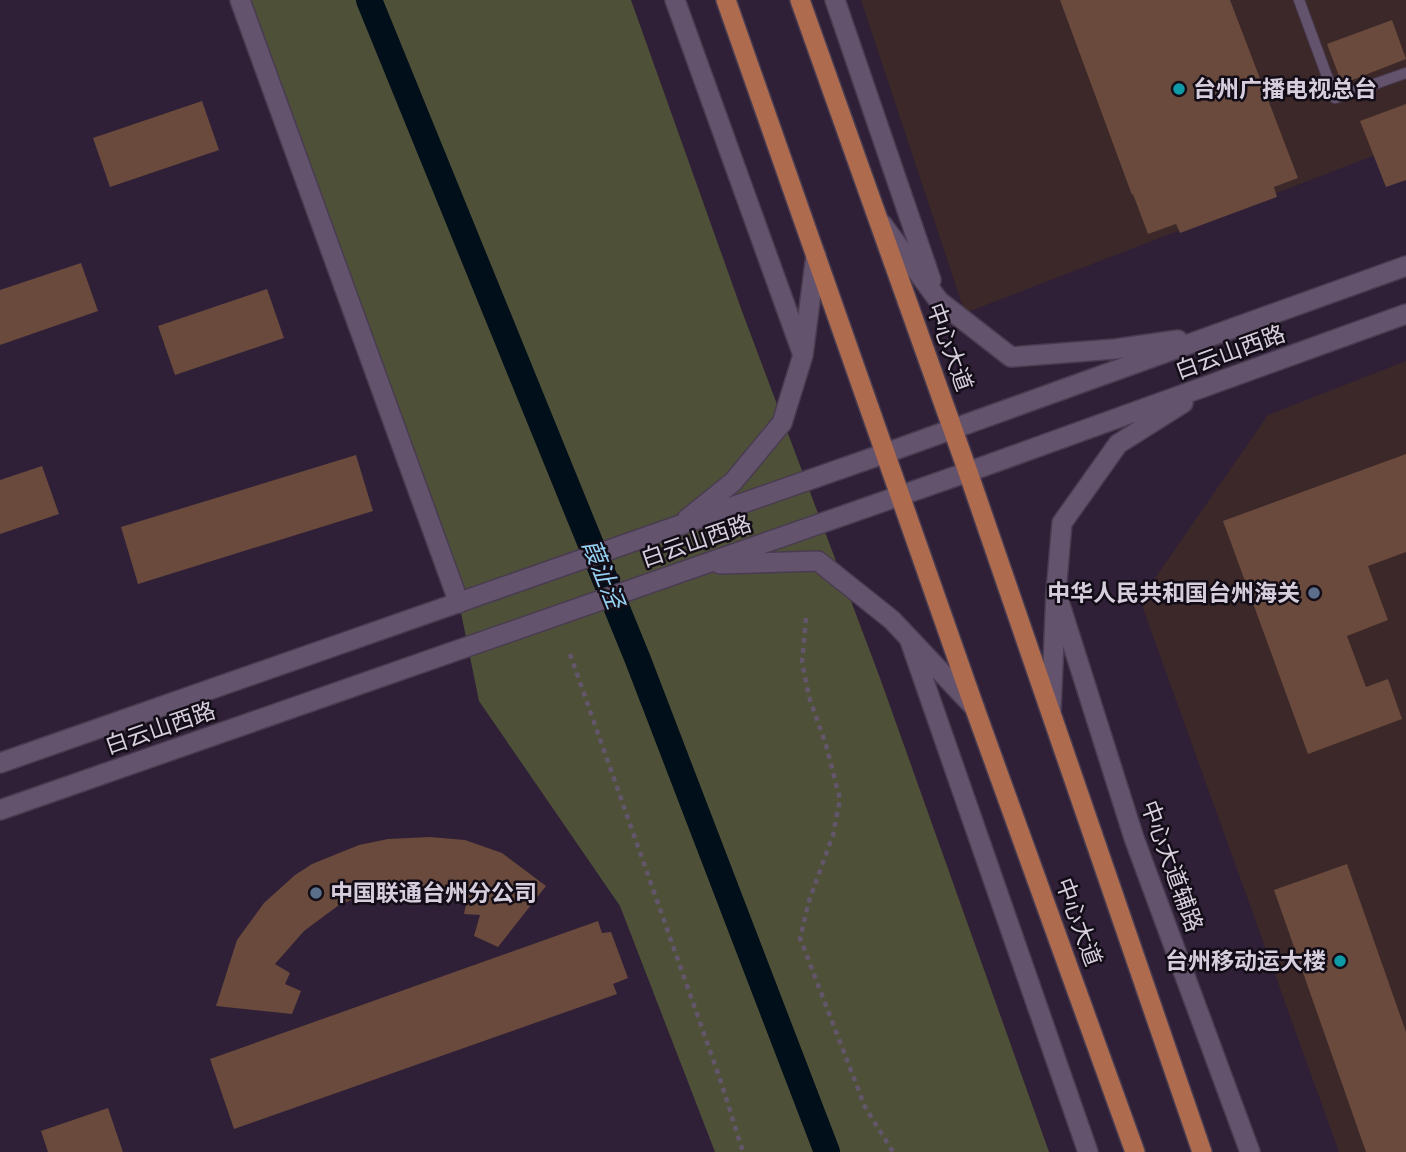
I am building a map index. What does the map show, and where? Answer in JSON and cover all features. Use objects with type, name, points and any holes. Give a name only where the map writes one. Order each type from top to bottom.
[{"type":"main road","points":[[240,0],[459,603]]},
{"type":"main road","points":[[675,0],[803,355]]},
{"type":"main road","name":"中心大道","points":[[726,0],[975,709],[1135,1152]]},
{"type":"main road","name":"中心大道","points":[[800,0],[968,472],[1202,1152]]},
{"type":"main road","points":[[835,0],[939,301]]},
{"type":"main road","name":"白云山西路","points":[[877,217],[939,301],[1012,357],[1115,349],[1220,333]]},
{"type":"main road","name":"中心大道","points":[[677,527],[733,482],[782,423],[803,355],[816,255]]},
{"type":"main road","name":"白云山西路","points":[[0,764],[953,430],[1406,266]]},
{"type":"main road","name":"白云山西路","points":[[0,810],[968,472],[1406,314]]},
{"type":"main road","name":"中心大道","points":[[1051,712],[1062,523],[1118,444],[1214,383]]},
{"type":"main road","name":"中心大道","points":[[702,565],[818,561],[892,620],[975,709]]},
{"type":"main road","name":"中心大道辅路","points":[[1056,592],[1134,838],[1250,1152]]},
{"type":"main road","points":[[909,638],[1088,1152]]},
{"type":"lane","points":[[1299,0],[1335,98],[1406,72]]},
{"type":"path","points":[[806,618],[802,662],[809,697],[826,745],[840,799],[833,835],[809,901],[800,938],[865,1107],[893,1152]]},
{"type":"path","points":[[570,654],[721,1082],[743,1152]]},
{"type":"shaded area","points":[[861,0],[1406,0],[1406,143],[965,313]]},
{"type":"shaded area","points":[[1406,361],[1406,1152],[1339,1152],[1140,600],[1268,415]]},
{"type":"green space","points":[[240,0],[631,0],[743,314],[880,678],[1049,1152],[715,1152],[620,906],[479,701],[459,603]]},
{"type":"building","name":"台州广播电视总台","points":[[1060,0],[1230,0],[1298,178],[1274,187],[1277,197],[1180,233],[1176,224],[1148,234]]},
{"type":"building","points":[[1392,20],[1406,59],[1342,84],[1327,44]]},
{"type":"building","points":[[202,101],[219,150],[110,187],[93,138]]},
{"type":"building","points":[[1406,104],[1406,180],[1386,187],[1360,121]]},
{"type":"building","points":[[81,263],[98,311],[0,345],[0,290]]},
{"type":"building","points":[[267,289],[284,338],[175,375],[158,326]]},
{"type":"building","name":"中华人民共和国台州海关","points":[[1406,454],[1406,552],[1368,566],[1388,620],[1347,636],[1366,687],[1388,679],[1402,719],[1308,754],[1223,521]]},
{"type":"building","points":[[356,455],[373,511],[138,584],[121,527]]},
{"type":"building","points":[[42,466],[59,514],[0,534],[0,480]]},
{"type":"building","points":[[430,837],[465,840],[502,853],[546,886],[498,947],[474,936],[480,915],[464,914],[467,900],[441,888],[392,888],[366,894],[339,905],[304,931],[275,964],[290,973],[285,984],[301,991],[292,1014],[216,1006],[237,940],[264,903],[295,875],[312,864],[359,845],[388,839]]},
{"type":"building","name":"台州移动运大楼","points":[[1347,864],[1406,1032],[1406,1152],[1366,1152],[1274,890]]},
{"type":"building","points":[[598,921],[602,933],[611,932],[628,978],[613,984],[617,994],[234,1129],[210,1059]]},
{"type":"building","points":[[108,1108],[123,1152],[48,1152],[41,1131]]},
{"type":"waterway","name":"葭沚泾","points":[[369,0],[638,660],[827,1152]]},
{"type":"place","name":"台州广播电视总台","points":[[1179,89]]},
{"type":"place","name":"中华人民共和国台州海关","points":[[1314,593]]},
{"type":"place","name":"中国联通台州分公司","points":[[316,893]]},
{"type":"place","name":"台州移动运大楼","points":[[1340,961]]}]
